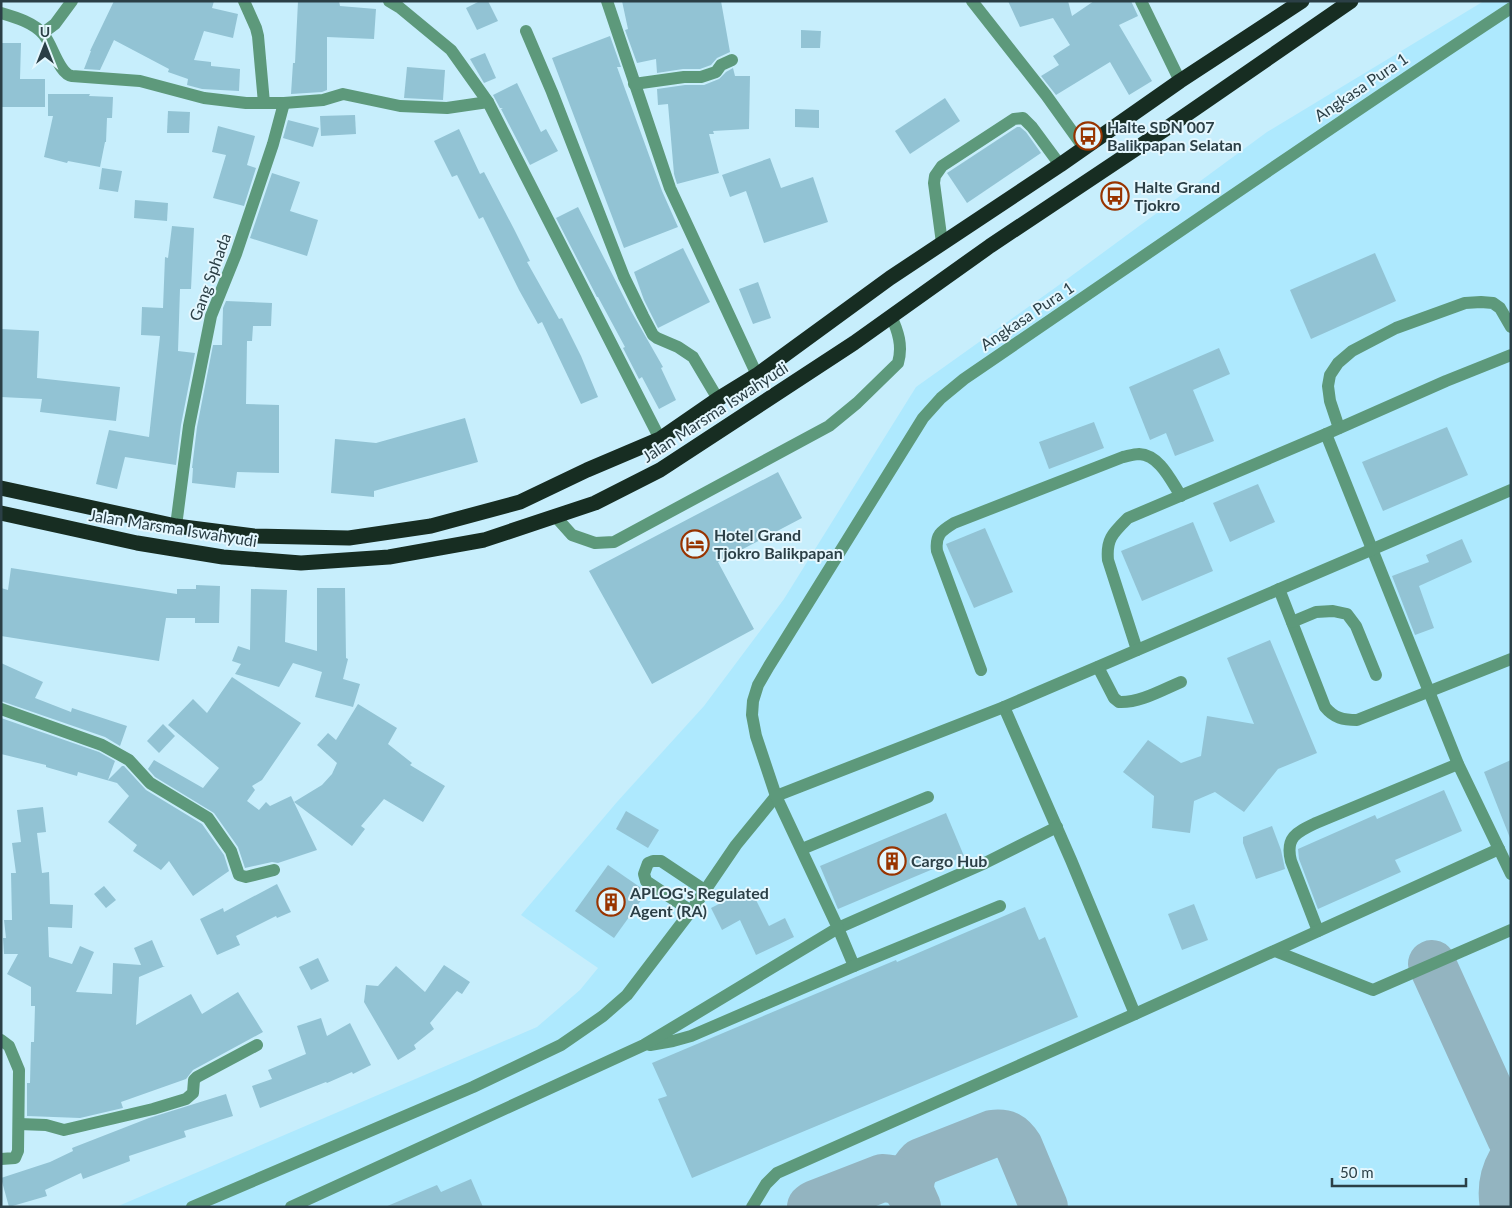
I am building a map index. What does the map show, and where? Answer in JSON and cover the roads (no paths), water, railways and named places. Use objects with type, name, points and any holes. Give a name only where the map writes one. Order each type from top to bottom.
[{"type":"highway","name":"Jalan Marsma Iswahyudi","points":[[1,488],[176,526],[254,536],[348,538],[431,526],[520,502],[660,439],[757,375],[890,278],[1060,165],[1180,81],[1302,1]]},
{"type":"highway","name":"Jalan Marsma Iswahyudi","points":[[1,514],[138,544],[223,557],[301,563],[390,557],[484,540],[595,503],[660,470],[854,343],[990,246],[1351,1]]},
{"type":"street","points":[[43,33],[55,24],[72,1]]},
{"type":"street","points":[[244,1],[258,36],[264,104]]},
{"type":"street","points":[[389,1],[451,50],[488,102],[660,439]]},
{"type":"street","points":[[607,1],[634,84],[676,201],[757,375]]},
{"type":"street","points":[[972,1],[1046,95],[1084,148]]},
{"type":"street","points":[[1141,1],[1180,81]]},
{"type":"street","name":"Angkasa Pura 1","points":[[854,966],[802,849],[776,796],[756,736],[752,715],[753,701],[758,685],[923,418],[941,398],[964,379],[1175,236],[1368,101],[1511,8]]},
{"type":"street","points":[[1,12],[27,23],[43,33],[63,72],[67,75],[140,81],[204,98],[246,104],[284,104],[323,100],[343,94],[400,106],[447,108],[488,102]]},
{"type":"street","points":[[526,31],[552,92],[624,277],[646,322],[657,338],[678,347],[693,357],[718,399]]},
{"type":"street","points":[[634,84],[684,77],[701,77],[716,72],[721,65],[732,60]]},
{"type":"street","name":"Gang Sphada","points":[[176,526],[189,426],[210,321],[236,254],[273,144],[284,104]]},
{"type":"street","points":[[942,243],[934,182],[938,170],[949,161],[1014,119],[1023,118],[1032,127],[1060,165]]},
{"type":"street","points":[[1339,428],[1330,401],[1328,386],[1330,375],[1338,363],[1352,351],[1396,328],[1465,303],[1493,303],[1500,308],[1511,327]]},
{"type":"street","points":[[555,516],[572,535],[595,544],[614,542],[829,426],[857,403],[898,363],[900,357],[899,335],[891,316]]},
{"type":"street","points":[[1137,650],[1108,560],[1107,546],[1114,532],[1128,518],[1446,381],[1511,355]]},
{"type":"street","points":[[1326,434],[1458,764],[1511,874]]},
{"type":"street","points":[[981,670],[937,552],[936,543],[939,534],[954,523],[1105,464],[1138,454],[1147,455],[1160,465],[1180,496]]},
{"type":"street","points":[[192,1207],[474,1087],[561,1045],[603,1016],[627,995],[706,891],[736,846],[776,796],[1004,708],[1511,490]]},
{"type":"street","points":[[1279,590],[1325,707],[1331,714],[1344,720],[1357,720],[1511,659]]},
{"type":"street","points":[[1292,622],[1316,612],[1333,611],[1347,614],[1356,626],[1376,675]]},
{"type":"street","points":[[1098,667],[1114,698],[1119,702],[1128,703],[1181,682]]},
{"type":"street","points":[[1004,708],[1057,827],[1134,1014]]},
{"type":"street","points":[[1,709],[102,745],[128,760],[150,783],[208,818],[231,851],[239,875],[246,877],[274,870]]},
{"type":"street","points":[[1318,931],[1291,861],[1290,843],[1294,837],[1300,831],[1316,823],[1458,764]]},
{"type":"street","points":[[802,849],[928,797]]},
{"type":"street","points":[[291,1207],[644,1045],[838,928],[986,863],[1057,827]]},
{"type":"street","points":[[752,1207],[766,1184],[777,1173],[1499,849]]},
{"type":"street","points":[[691,911],[646,881],[644,874],[648,863],[653,860],[661,861],[706,891]]},
{"type":"street","points":[[644,1045],[673,1041],[691,1036],[1000,906]]},
{"type":"street","points":[[1275,951],[1373,990],[1511,930]]},
{"type":"street","points":[[1,1040],[9,1046],[19,1070],[18,1154],[12,1159],[1,1159]]},
{"type":"street","points":[[19,1124],[46,1125],[64,1130],[153,1109],[186,1099],[193,1093],[194,1080],[197,1077],[257,1045]]},
{"type":"place","name":"Halte SDN 007 Balikpapan Selatan","points":[[1088,136]]},
{"type":"place","name":"Halte Grand Tjokro","points":[[1115,196]]},
{"type":"place","name":"Hotel Grand Tjokro Balikpapan","points":[[695,544]]},
{"type":"place","name":"Cargo Hub","points":[[892,861]]},
{"type":"place","name":"APLOG's Regulated Agent (RA)","points":[[611,902]]}]
